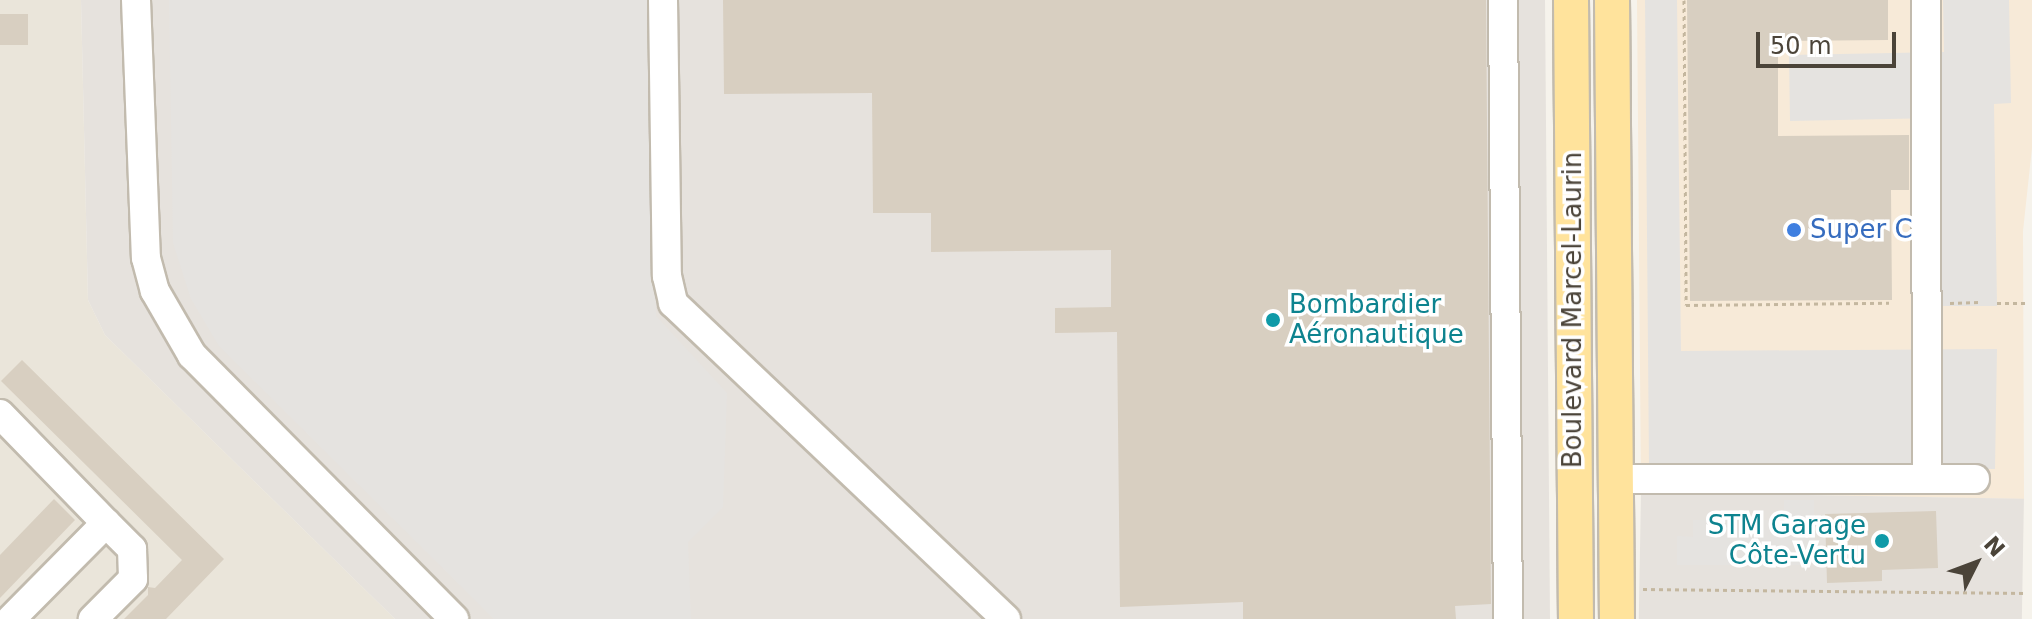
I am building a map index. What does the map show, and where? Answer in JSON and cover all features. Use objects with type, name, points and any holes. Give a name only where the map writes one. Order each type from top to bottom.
[{"type":"main road","name":"Boulevard Marcel-Laurin","points":[[1571,0],[1576,619]]},
{"type":"main road","name":"Boulevard Marcel-Laurin","points":[[1612,0],[1617,619]]},
{"type":"main road","points":[[1574,479],[1616,479]]},
{"type":"street","points":[[136,0],[146,258],[155,291],[192,355],[454,619]]},
{"type":"street","points":[[663,0],[667,276],[673,303],[1006,619]]},
{"type":"street","points":[[1503,0],[1508,619]]},
{"type":"street","points":[[1926,0],[1927,479]]},
{"type":"street","points":[[0,414],[132,549],[133,579],[93,619]]},
{"type":"street","points":[[1616,479],[1975,479]]},
{"type":"street","points":[[11,619],[106,523]]},
{"type":"path","points":[[1684,0],[1686,305],[1889,303]]},
{"type":"path","points":[[1948,303],[1979,302]]},
{"type":"path","points":[[1997,303],[2028,303]]},
{"type":"path","points":[[1633,589],[2027,593]]},
{"type":"shaded area","points":[[0,0],[81,0],[88,300],[105,335],[395,619],[0,619]]},
{"type":"shaded area","points":[[81,0],[1545,0],[1550,619],[395,619],[105,335],[88,300]]},
{"type":"shaded area","points":[[169,0],[653,0],[656,316],[727,393],[723,507],[688,542],[691,619],[494,619],[219,346],[191,299],[173,243]]},
{"type":"shaded area","points":[[1637,0],[2032,0],[2032,148],[2023,231],[2024,499],[1641,492]]},
{"type":"shaded area","points":[[1645,0],[1677,0],[1681,351],[1997,349],[1995,469],[1649,466]]},
{"type":"shaded area","points":[[1943,0],[2009,0],[2011,103],[1994,104],[1997,306],[1941,306],[1937,118],[1790,121],[1789,55],[1944,52]]},
{"type":"shaded area","name":"STM Garage Côte-Vertu","points":[[1641,492],[2024,499],[2022,619],[1639,619]]},
{"type":"shaded area","points":[[1784,500],[1814,500],[1814,552],[1800,552],[1800,565],[1677,565],[1677,536],[1693,537],[1693,520],[1784,520]]},
{"type":"building","name":"Bombardier Aéronautique","points":[[723,0],[1486,0],[1491,604],[1455,606],[1456,619],[1243,619],[1243,602],[1120,607],[1117,332],[1055,333],[1055,308],[1111,307],[1111,250],[931,252],[931,213],[873,213],[872,93],[724,94]]},
{"type":"building","points":[[1687,0],[1888,0],[1888,40],[1778,41],[1778,136],[1909,135],[1909,190],[1891,190],[1892,300],[1690,301]]},
{"type":"building","points":[[0,14],[28,14],[28,45],[0,45]]},
{"type":"building","points":[[22,360],[224,559],[166,619],[124,619],[148,595],[148,587],[155,588],[182,560],[1,381]]},
{"type":"building","points":[[54,499],[75,520],[0,598],[0,555]]},
{"type":"building","name":"STM Garage Côte-Vertu","points":[[1936,511],[1938,568],[1882,570],[1882,581],[1827,583],[1825,514]]},
{"type":"place","name":"Super C","points":[[1794,230]]},
{"type":"place","name":"Bombardier Aéronautique","points":[[1273,320]]},
{"type":"place","name":"STM Garage Côte-Vertu","points":[[1882,541]]}]
